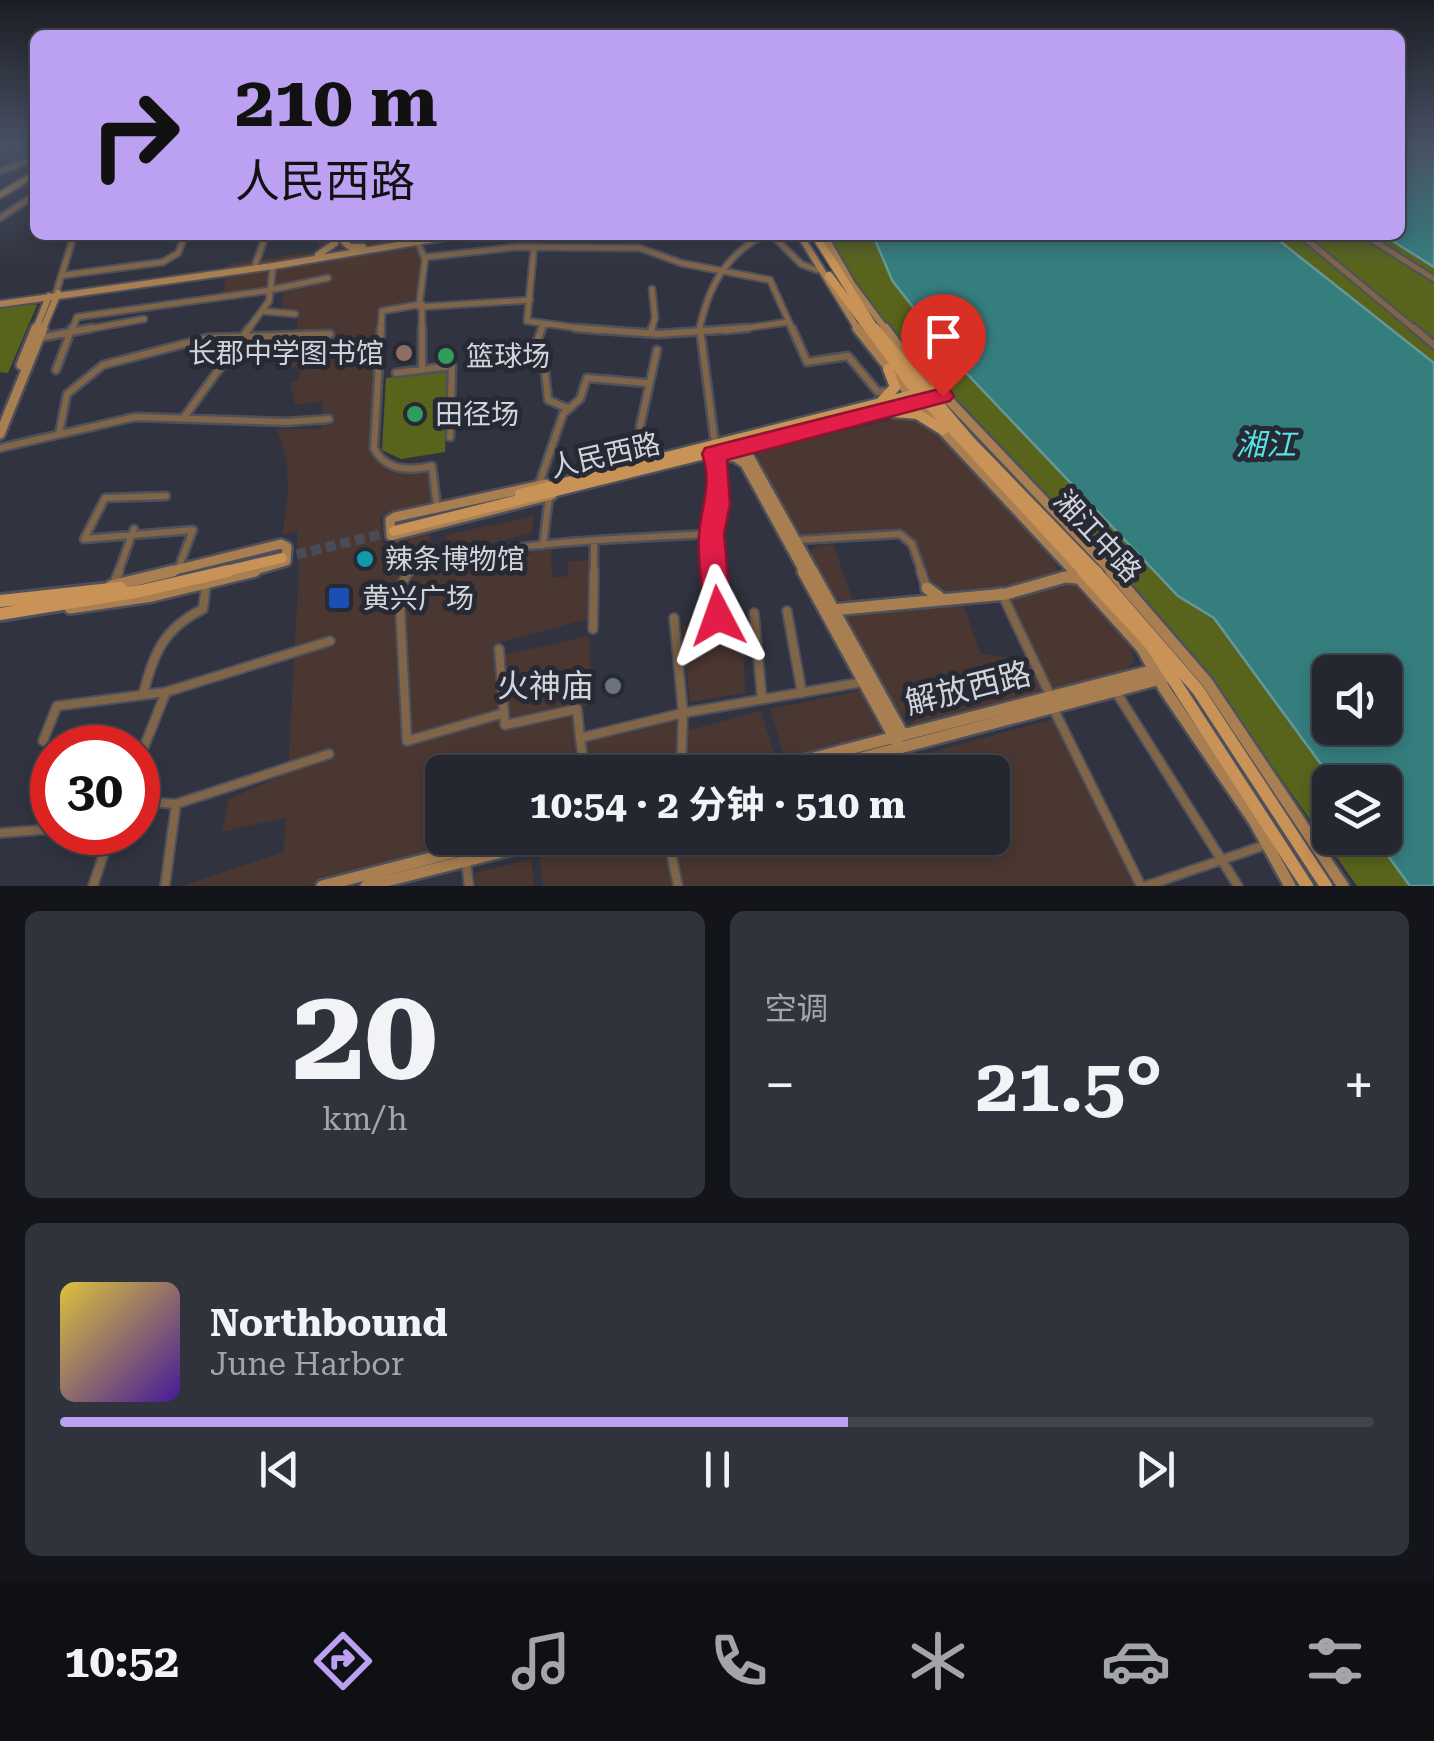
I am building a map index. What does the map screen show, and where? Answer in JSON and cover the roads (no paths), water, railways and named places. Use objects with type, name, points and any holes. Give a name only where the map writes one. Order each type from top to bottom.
[{"type":"main road","points":[[0,302],[52,298],[315,256],[340,246],[411,240]]},
{"type":"main road","points":[[0,302],[273,266],[340,246],[422,240]]},
{"type":"main road","points":[[806,240],[817,270],[895,384],[893,390],[870,406]]},
{"type":"main road","name":"湘江中路","points":[[808,240],[927,396],[1095,568],[1174,672],[1248,760],[1326,886]]},
{"type":"main road","points":[[827,240],[860,296],[903,352],[943,430]]},
{"type":"main road","points":[[52,298],[81,292]]},
{"type":"main road","points":[[0,434],[40,338],[52,298]]},
{"type":"main road","points":[[0,416],[52,298]]},
{"type":"main road","points":[[888,369],[927,396]]},
{"type":"main road","name":"人民西路","points":[[394,528],[557,490],[870,406],[927,396]]},
{"type":"main road","name":"人民西路","points":[[738,443],[762,442],[927,396]]},
{"type":"main road","points":[[862,416],[910,412],[930,419],[943,430],[1131,636],[1254,748],[1343,886]]},
{"type":"main road","points":[[749,463],[753,450],[762,442]]},
{"type":"main road","points":[[738,443],[905,747]]},
{"type":"main road","points":[[714,449],[749,463],[832,608],[864,682],[889,718],[909,727],[924,728]]},
{"type":"main road","points":[[538,484],[557,490],[391,536],[392,518],[538,484]]},
{"type":"main road","points":[[0,614],[95,607],[206,583],[282,564],[287,558],[287,545],[93,591]]},
{"type":"main road","points":[[0,601],[155,582],[282,555],[37,610]]},
{"type":"main road","points":[[1002,593],[1059,574],[1059,559]]},
{"type":"main road","points":[[832,608],[927,596],[1002,593],[1068,576],[1080,578]]},
{"type":"main road","points":[[1123,677],[1138,664],[1138,649],[1131,636]]},
{"type":"main road","points":[[1174,672],[1272,842],[1307,886]]},
{"type":"main road","points":[[1174,672],[1272,842],[1290,886]]},
{"type":"main road","name":"解放西路","points":[[874,755],[1053,703],[1123,677],[1174,672]]},
{"type":"main road","name":"解放西路","points":[[821,755],[924,728],[1116,691],[1174,672]]},
{"type":"main road","points":[[879,739],[886,732],[889,718]]},
{"type":"main road","points":[[367,883],[455,855]]},
{"type":"main road","points":[[322,886],[367,883],[490,855]]},
{"type":"main road","points":[[395,886],[414,874]]},
{"type":"street","points":[[0,218],[30,198]]},
{"type":"street","points":[[52,298],[65,274],[73,240]]},
{"type":"street","points":[[65,274],[163,262],[178,253],[183,240]]},
{"type":"street","points":[[254,265],[264,240]]},
{"type":"street","points":[[421,307],[431,240]]},
{"type":"street","points":[[718,616],[712,534],[718,466],[698,332],[718,270],[728,257],[756,240]]},
{"type":"street","points":[[777,240],[801,264],[817,270]]},
{"type":"street","points":[[1307,240],[1434,345]]},
{"type":"street","points":[[1373,240],[1434,280]]},
{"type":"street","points":[[416,242],[422,244],[425,259],[422,369]]},
{"type":"street","points":[[427,257],[517,247],[646,249],[680,263],[770,280],[807,362],[848,356],[878,392],[893,390]]},
{"type":"street","points":[[534,248],[527,321],[651,332],[698,332],[788,322]]},
{"type":"street","points":[[185,416],[262,311],[273,266]]},
{"type":"street","points":[[56,370],[76,316],[270,290],[328,278]]},
{"type":"street","points":[[651,332],[655,318],[652,290]]},
{"type":"street","points":[[436,507],[432,466],[403,470],[374,452],[382,312],[530,300]]},
{"type":"street","points":[[262,311],[295,314]]},
{"type":"street","points":[[40,338],[144,319]]},
{"type":"street","points":[[544,324],[534,350],[545,371],[548,400],[568,408]]},
{"type":"street","points":[[60,434],[68,394],[103,365],[206,338],[330,334]]},
{"type":"street","points":[[640,427],[658,350]]},
{"type":"street","points":[[396,373],[452,366],[450,437]]},
{"type":"street","points":[[538,484],[568,408],[580,399],[587,378],[648,383]]},
{"type":"street","points":[[0,448],[115,420],[185,416],[286,422],[329,419]]},
{"type":"street","points":[[543,545],[545,505],[557,490]]},
{"type":"street","points":[[166,496],[105,498],[84,539],[146,530],[193,530],[178,569]]},
{"type":"street","points":[[114,585],[132,533]]},
{"type":"street","points":[[504,713],[407,742],[399,589],[410,569],[438,560],[543,545],[712,534]]},
{"type":"street","points":[[793,537],[804,542],[900,534],[912,544],[927,596]]},
{"type":"street","points":[[803,558],[806,550],[818,544],[899,537],[909,545],[927,596]]},
{"type":"street","points":[[594,541],[594,628]]},
{"type":"street","points":[[143,695],[162,635],[203,609],[206,583]]},
{"type":"street","points":[[1002,593],[1144,886],[1272,842]]},
{"type":"street","points":[[787,611],[802,693]]},
{"type":"street","points":[[754,613],[762,700]]},
{"type":"street","points":[[674,618],[683,713],[682,755]]},
{"type":"street","points":[[50,725],[58,706],[166,692],[330,641]]},
{"type":"street","points":[[499,649],[504,725],[577,709],[583,755]]},
{"type":"street","points":[[580,738],[683,713],[864,682]]},
{"type":"street","points":[[1116,691],[1238,886]]},
{"type":"street","points":[[153,725],[166,692]]},
{"type":"street","points":[[160,803],[176,804],[329,754]]},
{"type":"street","points":[[165,886],[176,804]]},
{"type":"street","points":[[0,833],[30,831]]},
{"type":"street","points":[[93,886],[103,855]]},
{"type":"street","points":[[672,855],[678,886]]},
{"type":"street","points":[[466,861],[469,886]]},
{"type":"water","points":[[1405,184],[1434,184],[1434,267],[1391,240],[1405,240]]},
{"type":"water","name":"湘江","points":[[875,240],[1278,240],[1434,363],[1434,886],[1410,886],[1387,855],[1402,855],[1402,765],[1322,765],[1214,618],[1178,596],[953,359],[892,280]]},
{"type":"tunnel","points":[[282,558],[394,531]]},
{"type":"place","name":"长郡中学图书馆","points":[[404,353]]},
{"type":"place","name":"篮球场","points":[[446,356]]},
{"type":"place","name":"田径场","points":[[415,414]]},
{"type":"place","name":"辣条博物馆","points":[[365,559]]},
{"type":"place","name":"黄兴广场","points":[[339,598]]},
{"type":"place","name":"火神庙","points":[[613,686]]}]
